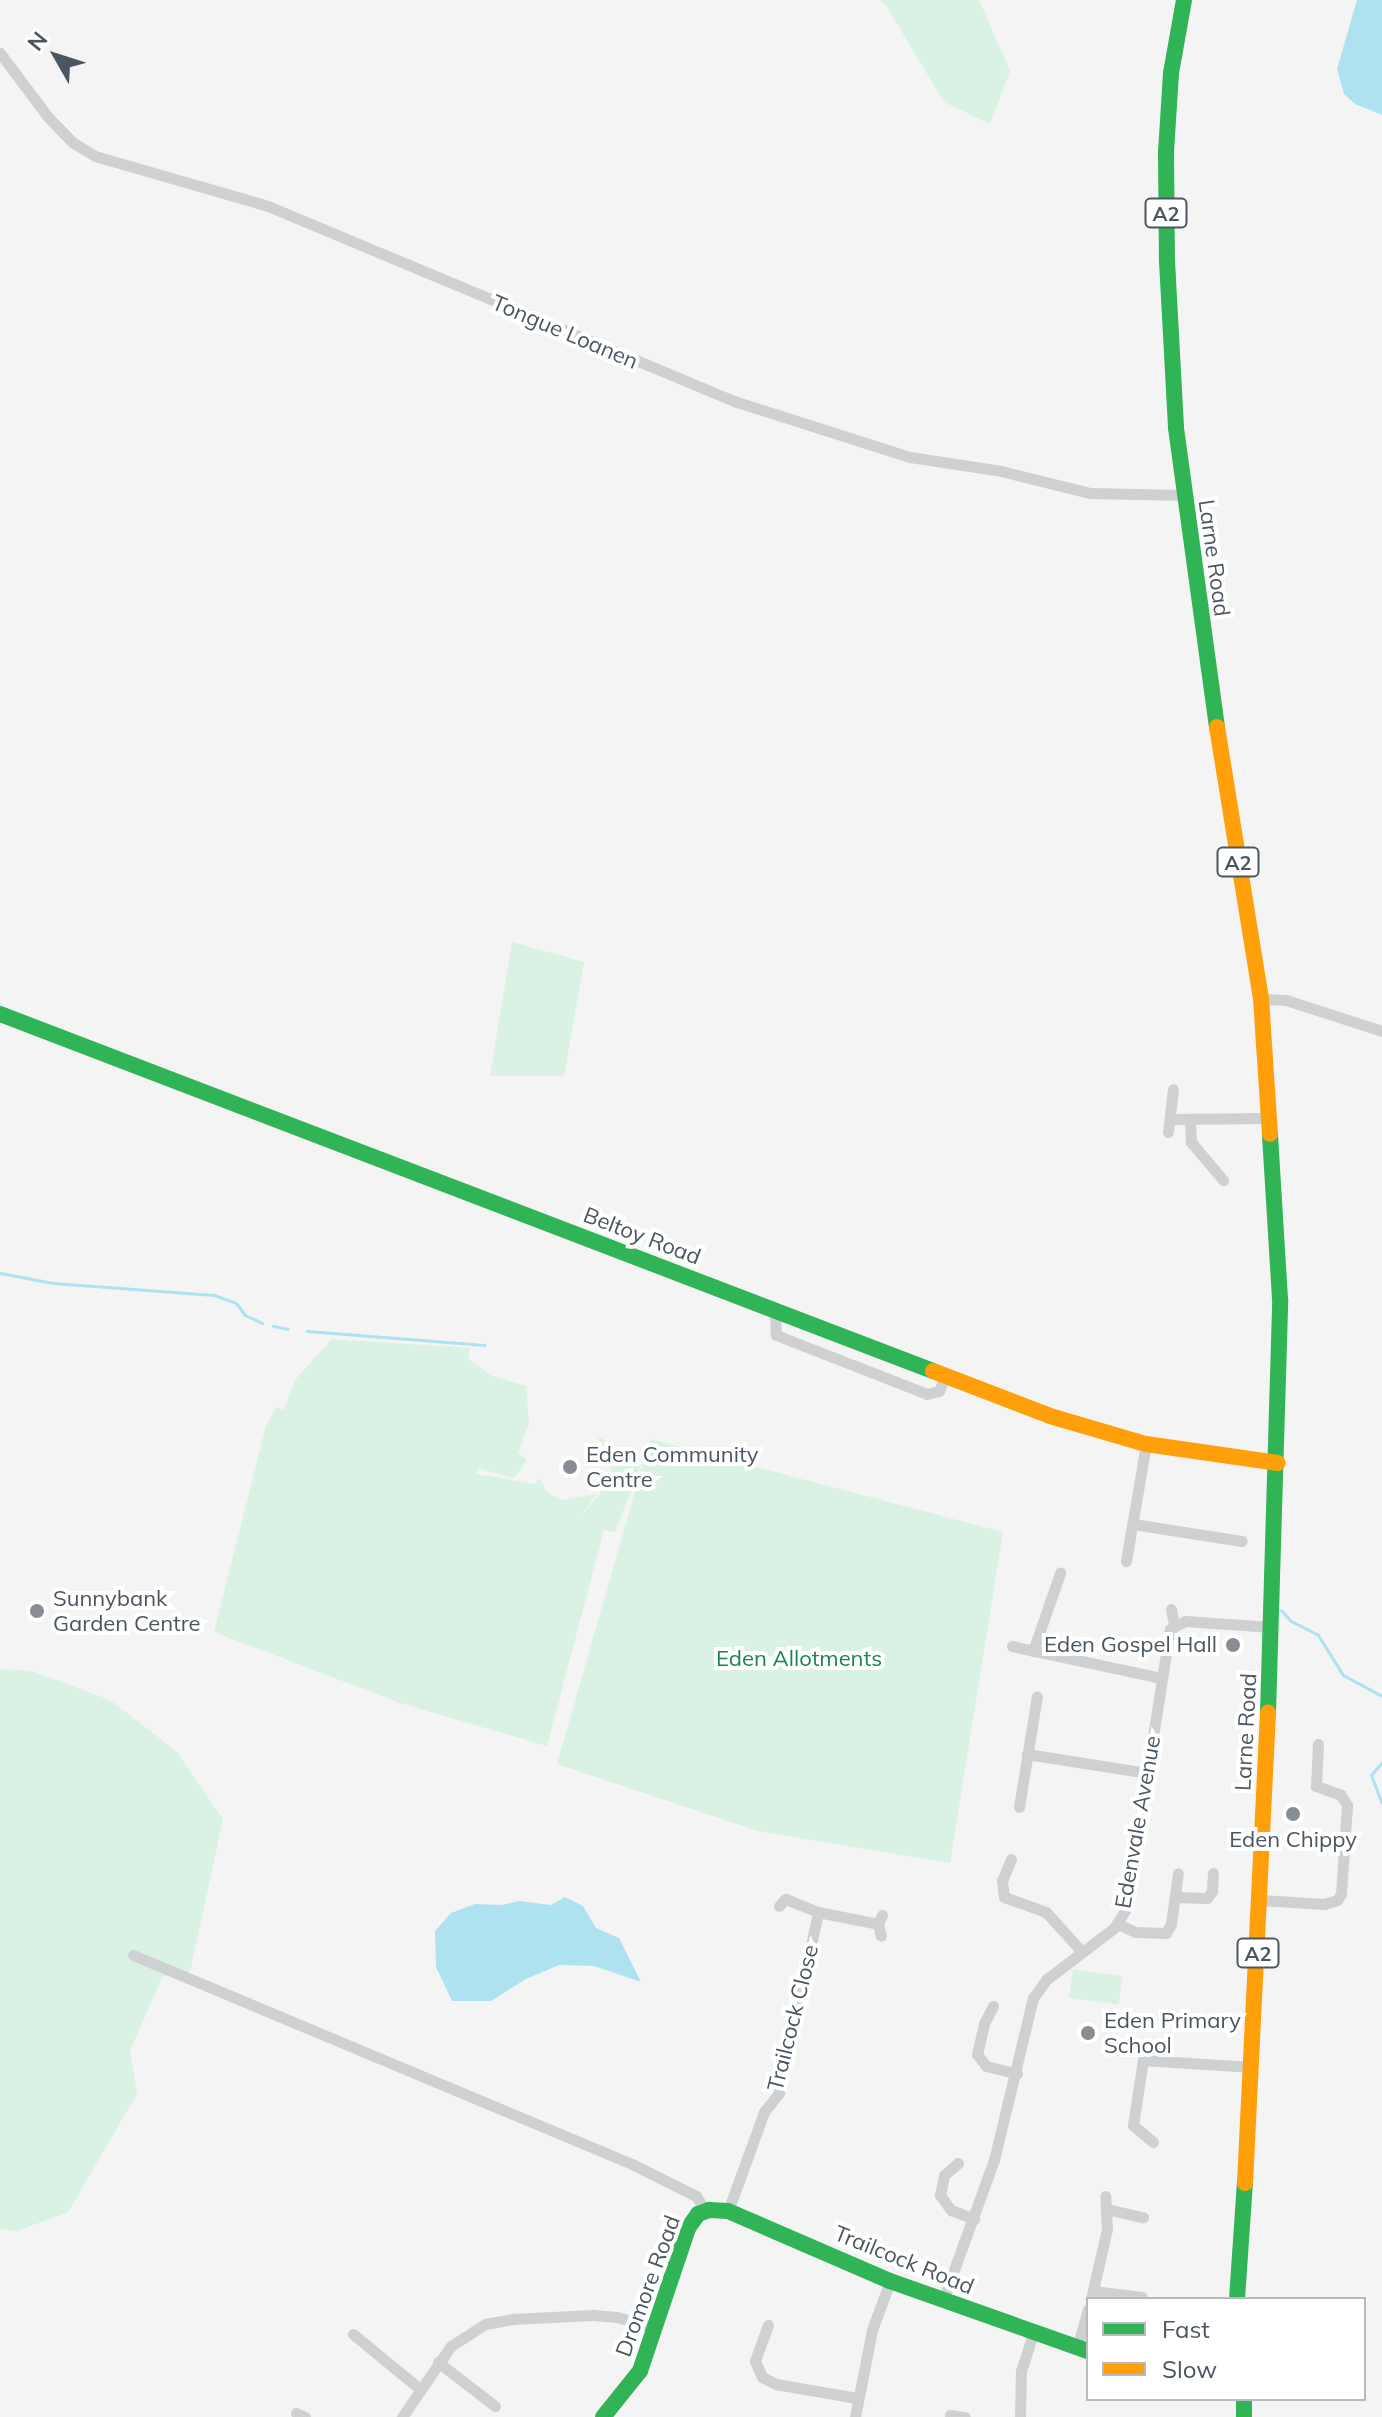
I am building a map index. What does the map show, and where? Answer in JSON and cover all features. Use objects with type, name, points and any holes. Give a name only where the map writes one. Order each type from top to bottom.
[{"type":"main road","name":"Larne Road","points":[[1184,0],[1171,73],[1166,152],[1167,261],[1183,495],[1261,999],[1280,1299],[1272,1627],[1253,2067],[1237,2297]]},
{"type":"main road","name":"Beltoy Road","points":[[0,1014],[1050,1416],[1146,1444],[1278,1463]]},
{"type":"main road","name":"Trailcock Road","points":[[705,2210],[728,2211],[890,2281],[1033,2334],[1083,2349]]},
{"type":"main road","name":"Dromore Road","points":[[603,2417],[640,2371],[690,2225],[705,2210]]},
{"type":"street","name":"Tongue Loanen","points":[[0,53],[48,117],[72,142],[95,156],[268,206],[734,401],[910,457],[1001,471],[1090,493],[1183,495]]},
{"type":"street","points":[[1261,999],[1286,1000],[1382,1031]]},
{"type":"street","points":[[1168,1132],[1173,1089]]},
{"type":"street","points":[[1170,1119],[1270,1118]]},
{"type":"street","points":[[1190,1119],[1191,1142],[1223,1180]]},
{"type":"street","points":[[775,1311],[776,1335],[913,1389],[927,1394],[939,1391],[945,1376]]},
{"type":"street","points":[[1126,1561],[1146,1444]]},
{"type":"street","points":[[1133,1524],[1242,1541]]},
{"type":"street","points":[[1033,1651],[1060,1573]]},
{"type":"street","points":[[1171,1609],[1174,1624],[1185,1621],[1272,1627]]},
{"type":"street","name":"Edenvale Avenue","points":[[943,2300],[974,2219],[1017,2074],[1036,1993],[1047,1979],[1118,1924],[1128,1902],[1168,1634],[1174,1624]]},
{"type":"street","points":[[1012,1646],[1161,1678]]},
{"type":"street","points":[[1019,1807],[1037,1696]]},
{"type":"street","points":[[1260,1900],[1324,1904],[1337,1900],[1341,1894],[1347,1805],[1341,1795],[1316,1786],[1318,1744]]},
{"type":"street","points":[[1027,1754],[1147,1773]]},
{"type":"street","points":[[1011,1859],[1002,1881],[1004,1897],[1046,1912],[1082,1952]]},
{"type":"street","points":[[1118,1924],[1128,1930],[1162,1935],[1171,1924],[1178,1873]]},
{"type":"street","points":[[1175,1897],[1207,1898],[1212,1891],[1213,1873]]},
{"type":"street","points":[[784,1898],[818,1912],[880,1919],[881,1936]]},
{"type":"street","name":"Trailcock Close","points":[[728,2211],[764,2112],[779,2093],[818,1912]]},
{"type":"street","points":[[133,1955],[632,2164],[696,2196],[705,2210]]},
{"type":"street","points":[[993,2006],[977,2043],[979,2059],[990,2067],[1017,2074]]},
{"type":"street","points":[[1153,2142],[1133,2125],[1143,2060],[1253,2067]]},
{"type":"street","points":[[958,2163],[944,2175],[940,2195],[951,2210],[974,2219]]},
{"type":"street","points":[[1105,2196],[1105,2245],[1092,2295],[1142,2297]]},
{"type":"street","points":[[1107,2209],[1143,2217]]},
{"type":"street","points":[[855,2417],[872,2330],[890,2281]]},
{"type":"street","points":[[402,2417],[438,2362],[468,2332],[504,2320],[604,2315],[655,2328]]},
{"type":"street","points":[[768,2325],[755,2361],[762,2377],[776,2384],[857,2398]]},
{"type":"street","points":[[1083,2349],[1086,2325]]},
{"type":"street","points":[[353,2334],[420,2389]]},
{"type":"street","points":[[1020,2417],[1021,2371],[1033,2334]]},
{"type":"street","points":[[438,2362],[495,2406]]},
{"type":"street","points":[[950,2415],[965,2417]]},
{"type":"green space","points":[[879,0],[979,0],[1010,71],[990,124],[944,102],[885,4]]},
{"type":"green space","points":[[512,942],[584,962],[564,1076],[490,1076]]},
{"type":"green space","points":[[332,1339],[470,1348],[468,1359],[492,1376],[526,1386],[529,1424],[518,1453],[527,1460],[514,1478],[478,1468],[476,1474],[535,1484],[539,1478],[548,1493],[561,1500],[597,1494],[576,1522],[612,1480],[609,1455],[596,1434],[640,1467],[615,1532],[604,1530],[547,1746],[400,1703],[214,1632],[266,1426],[276,1407],[284,1410],[295,1380]]},
{"type":"green space","name":"Eden Allotments","points":[[650,1439],[1003,1532],[950,1863],[758,1831],[557,1764]]},
{"type":"green space","points":[[0,1669],[32,1671],[110,1700],[176,1751],[223,1819],[190,1972],[162,1977],[130,2051],[137,2094],[68,2212],[17,2231],[0,2229]]},
{"type":"green space","points":[[1073,1969],[1123,1976],[1118,2005],[1069,1998]]},
{"type":"water","points":[[1357,0],[1382,0],[1382,115],[1355,104],[1344,94],[1337,69]]},
{"type":"water","points":[[565,1897],[583,1906],[596,1928],[619,1938],[641,1982],[594,1966],[559,1965],[526,1979],[491,2001],[452,2001],[436,1967],[435,1931],[451,1913],[475,1904],[502,1905],[519,1901],[551,1905]]},
{"type":"waterway","points":[[0,1273],[53,1283],[214,1295],[236,1303],[245,1315],[262,1323]]},
{"type":"waterway","points":[[273,1326],[288,1329]]},
{"type":"waterway","points":[[307,1331],[484,1345]]},
{"type":"waterway","points":[[1281,1610],[1291,1621],[1318,1635],[1343,1675],[1382,1696]]},
{"type":"waterway","points":[[1382,1762],[1371,1775],[1382,1803]]},
{"type":"traffic: fast","points":[[1184,0],[1171,73],[1166,152],[1167,261],[1176,428],[1217,727]]},
{"type":"traffic: fast","points":[[0,1014],[933,1371]]},
{"type":"traffic: fast","points":[[1268,1713],[1280,1299],[1270,1134]]},
{"type":"traffic: fast","points":[[1237,2297],[1245,2183]]},
{"type":"traffic: fast","points":[[603,2417],[640,2371],[688,2228],[698,2214],[709,2210],[728,2211],[890,2281],[1086,2350]]},
{"type":"traffic: fast","points":[[1244,2401],[1244,2417]]},
{"type":"traffic: slow","points":[[1217,727],[1261,999],[1270,1134]]},
{"type":"traffic: slow","points":[[933,1371],[1050,1416],[1146,1444],[1278,1463]]},
{"type":"traffic: slow","points":[[1245,2183],[1268,1713]]},
{"type":"place","name":"Eden Community Centre","points":[[570,1467]]},
{"type":"place","name":"Sunnybank Garden Centre","points":[[37,1611]]},
{"type":"place","name":"Eden Gospel Hall","points":[[1233,1645]]},
{"type":"place","name":"Eden Chippy","points":[[1293,1814]]},
{"type":"place","name":"Eden Primary School","points":[[1088,2033]]}]
